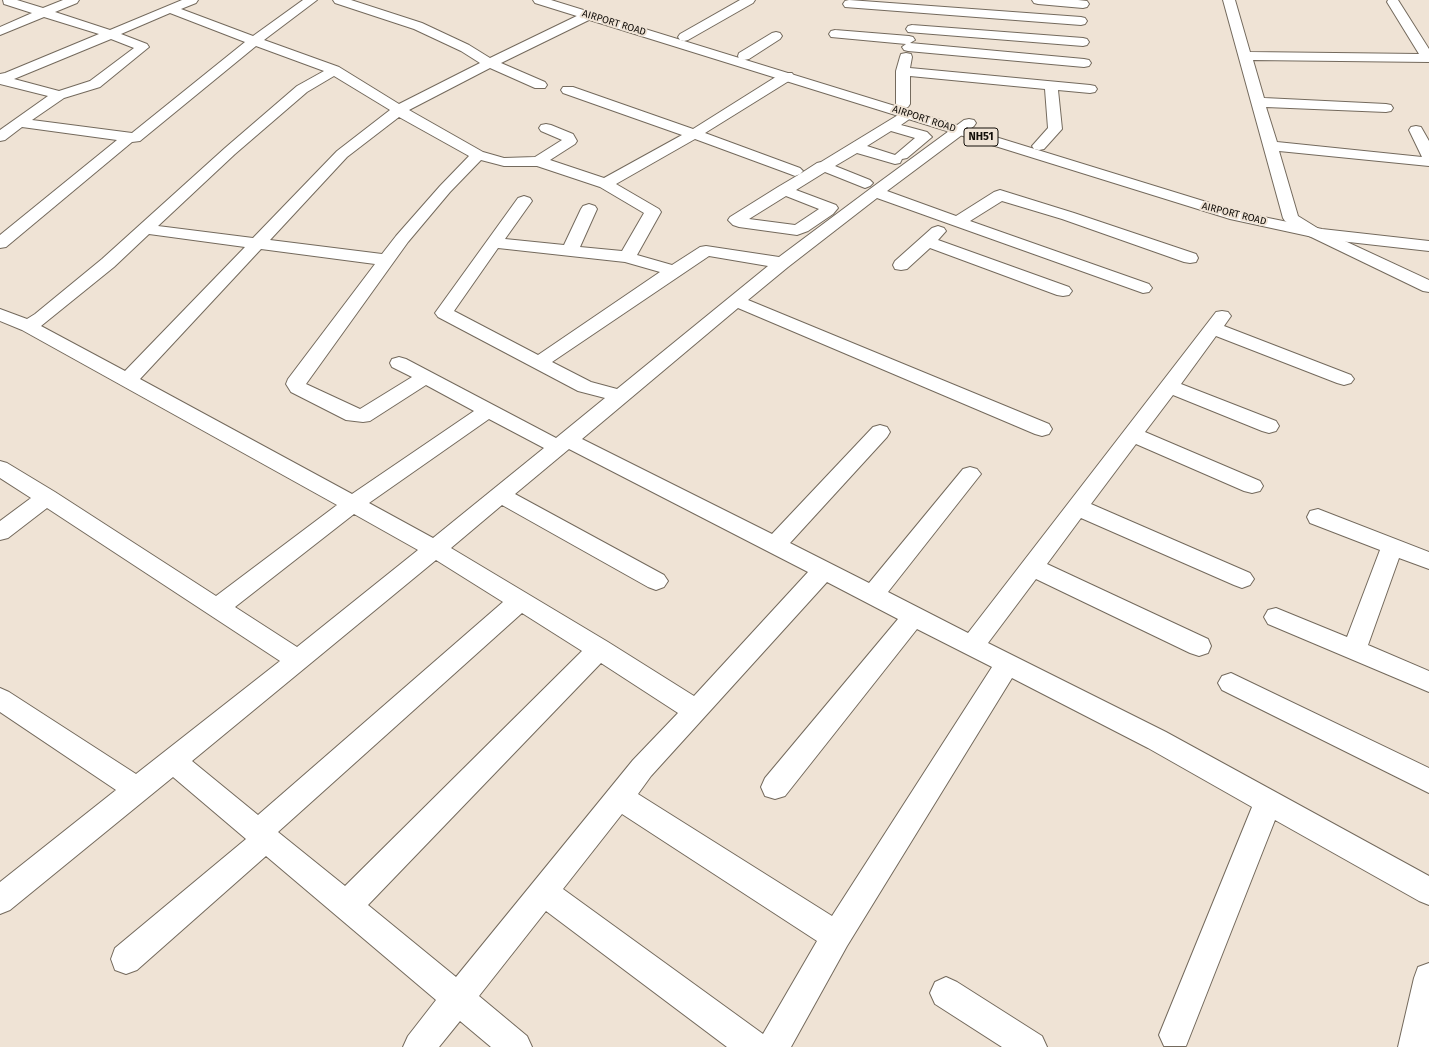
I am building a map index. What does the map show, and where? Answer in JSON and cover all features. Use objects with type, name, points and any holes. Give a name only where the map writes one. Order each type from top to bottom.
[{"type":"main road","points":[[0,31],[73,0]]},
{"type":"main road","points":[[0,79],[192,0]]},
{"type":"main road","points":[[19,122],[135,138],[255,40],[311,0]]},
{"type":"main road","points":[[339,0],[418,26],[465,48],[490,63],[540,85]]},
{"type":"main road","name":"AIRPORT ROAD","points":[[539,0],[588,8],[684,37],[1236,216],[1313,232],[1429,246]]},
{"type":"main road","name":"AIRPORT ROAD","points":[[564,0],[787,76],[905,109]]},
{"type":"main road","points":[[684,37],[749,0]]},
{"type":"main road","points":[[1038,0],[1083,4]]},
{"type":"main road","points":[[1229,0],[1292,218],[1313,232],[1429,287]]},
{"type":"main road","points":[[0,137],[19,122],[59,95],[95,84],[143,47],[110,34],[8,1]]},
{"type":"main road","points":[[1393,2],[1428,58]]},
{"type":"main road","points":[[850,4],[917,5],[1081,21]]},
{"type":"main road","points":[[917,5],[903,71],[905,109],[888,126],[736,220],[739,222],[800,229],[830,208],[870,187],[964,127]]},
{"type":"main road","points":[[128,380],[342,154],[398,110],[490,63],[588,8]]},
{"type":"main road","points":[[170,9],[217,28],[255,40],[334,70],[426,127],[478,155],[504,162],[538,161],[605,184],[653,212],[627,257]]},
{"type":"main road","points":[[835,34],[910,39],[1083,42]]},
{"type":"main road","points":[[744,56],[776,36]]},
{"type":"main road","points":[[910,39],[1084,63]]},
{"type":"main road","points":[[1245,56],[1428,58]]},
{"type":"main road","points":[[28,326],[41,318],[102,268],[230,151],[302,89],[334,70]]},
{"type":"main road","points":[[903,71],[1090,89]]},
{"type":"main road","points":[[605,184],[694,134],[787,76]]},
{"type":"main road","points":[[0,79],[59,95]]},
{"type":"main road","points":[[1039,146],[1055,129],[1051,85]]},
{"type":"main road","points":[[568,90],[795,171]]},
{"type":"main road","points":[[1258,102],[1386,108]]},
{"type":"main road","points":[[0,900],[435,549],[621,396],[782,263],[870,187],[895,160],[925,137],[888,126]]},
{"type":"main road","name":"AIRPORT ROAD","points":[[964,127],[1039,146],[1149,182],[1227,204],[1368,232],[1429,238]]},
{"type":"main road","points":[[538,161],[570,141],[568,137],[546,128]]},
{"type":"main road","points":[[1416,130],[1429,156]]},
{"type":"main road","points":[[0,243],[129,137]]},
{"type":"main road","points":[[1271,146],[1429,162]]},
{"type":"main road","points":[[854,147],[895,160]]},
{"type":"main road","points":[[426,377],[363,416],[352,415],[302,391],[296,384],[302,373],[402,239],[445,189],[478,155]]},
{"type":"main road","points":[[822,166],[954,221],[1143,288]]},
{"type":"main road","points":[[783,190],[830,208]]},
{"type":"main road","points":[[901,266],[928,241],[954,221],[1000,195],[1068,216],[1190,258]]},
{"type":"main road","points":[[524,201],[444,313],[585,387],[621,396]]},
{"type":"main road","points":[[570,251],[589,210]]},
{"type":"main road","points":[[144,229],[387,260]]},
{"type":"main road","points":[[928,241],[1063,291]]},
{"type":"main road","points":[[494,242],[627,257],[674,271]]},
{"type":"main road","points":[[538,363],[706,251],[782,263]]},
{"type":"main road","points":[[736,301],[1042,429]]},
{"type":"main road","points":[[0,314],[28,326],[128,380],[435,549],[599,649],[696,711]]},
{"type":"main road","points":[[972,646],[1217,322],[1344,378]]},
{"type":"main road","points":[[398,363],[488,410],[563,443],[775,545],[1157,740],[1429,891]]},
{"type":"main road","points":[[1168,386],[1269,426]]},
{"type":"main road","points":[[217,608],[353,504],[488,410]]},
{"type":"main road","points":[[775,545],[880,432]]},
{"type":"main road","points":[[1132,434],[1252,486]]},
{"type":"main road","points":[[0,468],[298,660]]},
{"type":"main road","points":[[872,595],[970,474]]},
{"type":"main road","points":[[500,495],[656,581]]},
{"type":"main road","points":[[0,532],[47,498]]},
{"type":"main road","points":[[1077,507],[1242,579]]},
{"type":"main road","points":[[1318,517],[1429,561]]},
{"type":"main road","points":[[1354,650],[1392,547]]},
{"type":"main road","points":[[1032,567],[1199,646]]},
{"type":"main road","points":[[419,1047],[642,768],[824,570]]},
{"type":"main road","points":[[126,959],[520,601]]},
{"type":"main road","points":[[775,788],[914,616]]},
{"type":"main road","points":[[1276,617],[1429,682]]},
{"type":"main road","points":[[346,906],[599,649]]},
{"type":"main road","points":[[773,1047],[836,936],[1007,664]]},
{"type":"main road","points":[[1231,683],[1429,781]]},
{"type":"main road","points":[[0,699],[138,790]]},
{"type":"main road","points":[[173,761],[516,1047]]},
{"type":"main road","points":[[619,797],[836,936]]},
{"type":"main road","points":[[1175,1034],[1268,802]]},
{"type":"main road","points":[[543,892],[754,1047]]},
{"type":"main road","points":[[1414,1047],[1429,978]]},
{"type":"main road","points":[[946,993],[1031,1047]]}]
